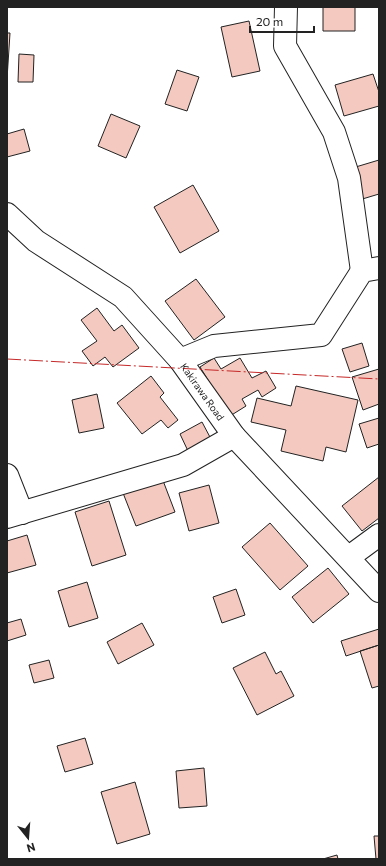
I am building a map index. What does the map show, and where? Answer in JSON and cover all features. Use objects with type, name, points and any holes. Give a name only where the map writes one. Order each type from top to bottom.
[{"type":"street","points":[[180,360],[214,346],[321,335],[370,270],[349,178],[334,132],[285,46],[286,7]]},
{"type":"street","name":"Kakirawa Road","points":[[7,214],[36,241],[123,297],[180,360],[234,436],[379,591]]},
{"type":"street","points":[[7,475],[14,515],[183,465],[234,436]]},
{"type":"street","points":[[348,558],[379,535]]},
{"type":"building","points":[[323,7],[355,7],[355,31],[323,31]]},
{"type":"building","points":[[249,21],[260,71],[232,77],[221,27]]},
{"type":"building","points":[[7,33],[10,33],[7,79]]},
{"type":"building","points":[[19,54],[34,55],[33,82],[18,82]]},
{"type":"building","points":[[177,70],[199,77],[187,111],[165,104]]},
{"type":"building","points":[[373,74],[379,92],[379,106],[344,116],[335,85]]},
{"type":"building","points":[[111,114],[140,126],[126,158],[98,146]]},
{"type":"building","points":[[24,129],[30,151],[7,157],[7,134]]},
{"type":"building","points":[[379,160],[379,194],[359,200],[349,169]]},
{"type":"building","points":[[193,185],[219,231],[180,253],[154,207]]},
{"type":"building","points":[[196,279],[225,317],[194,340],[165,301]]},
{"type":"building","points":[[97,308],[114,331],[122,325],[139,348],[113,367],[105,357],[93,366],[82,351],[97,341],[81,320]]},
{"type":"building","points":[[362,343],[369,366],[350,372],[342,349]]},
{"type":"building","points":[[214,358],[221,369],[240,358],[252,378],[266,371],[276,388],[262,397],[258,390],[242,399],[246,406],[230,416],[200,367]]},
{"type":"building","points":[[379,369],[379,404],[363,410],[352,377]]},
{"type":"building","points":[[151,376],[164,393],[160,397],[178,420],[168,428],[161,420],[142,434],[117,403]]},
{"type":"building","points":[[296,386],[358,400],[346,452],[326,447],[323,461],[281,451],[286,430],[251,422],[257,398],[291,406]]},
{"type":"building","points":[[97,394],[104,428],[79,433],[72,400]]},
{"type":"building","points":[[379,418],[379,444],[367,448],[359,424]]},
{"type":"building","points":[[202,422],[211,439],[188,451],[180,434]]},
{"type":"building","points":[[379,477],[379,518],[362,531],[342,506]]},
{"type":"building","points":[[162,478],[175,512],[136,526],[123,493]]},
{"type":"building","points":[[209,485],[219,523],[189,531],[179,493]]},
{"type":"building","points":[[109,501],[126,555],[92,566],[75,512]]},
{"type":"building","points":[[270,523],[308,566],[280,590],[242,547]]},
{"type":"building","points":[[27,535],[36,565],[7,573],[7,541]]},
{"type":"building","points":[[328,568],[349,594],[313,623],[292,597]]},
{"type":"building","points":[[87,582],[98,618],[69,627],[58,591]]},
{"type":"building","points":[[236,589],[245,615],[222,623],[213,597]]},
{"type":"building","points":[[21,619],[26,635],[7,641],[7,623]]},
{"type":"building","points":[[142,623],[154,645],[118,664],[107,642]]},
{"type":"building","points":[[379,629],[379,645],[346,656],[341,641]]},
{"type":"building","points":[[379,645],[379,686],[372,688],[360,651]]},
{"type":"building","points":[[265,652],[276,674],[281,671],[294,696],[257,715],[233,668]]},
{"type":"building","points":[[49,660],[54,678],[34,683],[29,665]]},
{"type":"building","points":[[85,738],[93,764],[65,772],[57,746]]},
{"type":"building","points":[[204,768],[207,806],[179,808],[176,771]]},
{"type":"building","points":[[135,782],[150,834],[117,844],[101,792]]},
{"type":"building","points":[[374,836],[379,836],[379,859],[376,859]]},
{"type":"building","points":[[337,855],[338,859],[323,859]]},
{"type":"power","points":[[7,359],[379,379]]}]
